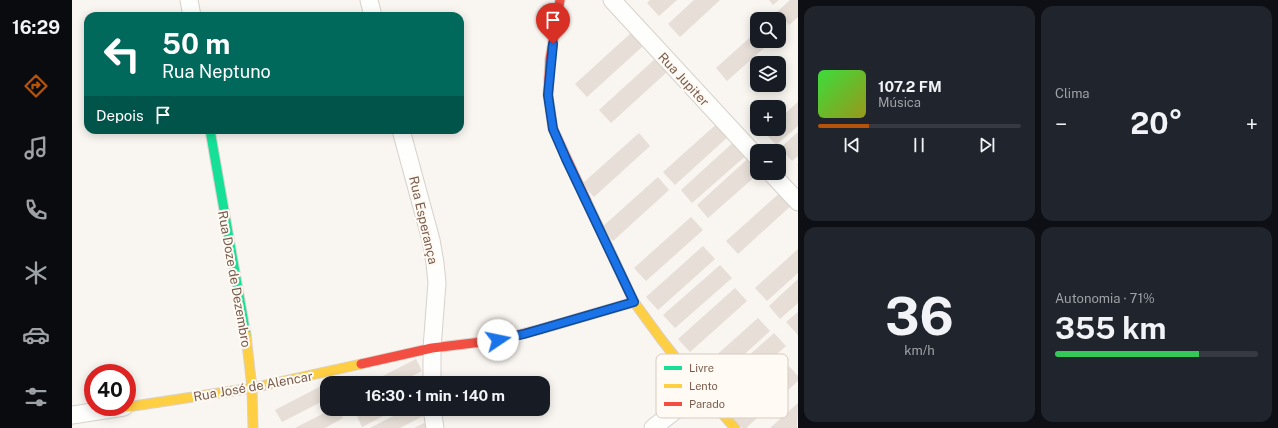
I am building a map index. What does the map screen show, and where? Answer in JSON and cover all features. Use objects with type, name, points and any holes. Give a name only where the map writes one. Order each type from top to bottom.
[{"type":"street","points":[[189,0],[191,12]]},
{"type":"street","points":[[369,0],[372,12]]},
{"type":"street","points":[[560,0],[550,59],[548,95],[553,129],[634,302],[673,354]]},
{"type":"street","name":"Rua Jupiter","points":[[612,0],[750,149]]},
{"type":"street","name":"Rua Doze de Dezembro","points":[[211,134],[247,340],[252,388],[253,428]]},
{"type":"street","name":"Rua Esperança","points":[[402,134],[431,240],[435,263],[437,283],[432,348],[432,376]]},
{"type":"street","points":[[778,180],[798,202]]},
{"type":"street","name":"Rua José de Alencar","points":[[136,405],[252,388],[432,348],[498,340],[524,334],[634,302]]},
{"type":"street","name":"Rua José de Alencar","points":[[72,415],[84,413]]},
{"type":"street","points":[[433,416],[435,428]]},
{"type":"street","points":[[653,428],[666,418]]},
{"type":"street","points":[[726,418],[735,428]]},
{"type":"building","points":[[650,0],[677,0],[659,16],[647,3]]},
{"type":"building","points":[[694,0],[720,0],[680,37],[668,24]]},
{"type":"building","points":[[769,0],[779,0],[773,5]]},
{"type":"building","points":[[790,0],[798,0],[798,17],[789,25],[786,22],[786,12],[777,12]]},
{"type":"building","points":[[631,33],[643,46],[587,97],[575,84]]},
{"type":"building","points":[[750,37],[750,48],[764,48],[755,56],[750,56],[750,61],[727,81],[716,68]]},
{"type":"building","points":[[655,59],[667,72],[611,123],[599,110]]},
{"type":"building","points":[[798,102],[798,126],[777,144],[775,144],[768,136],[786,136],[786,113]]},
{"type":"building","points":[[720,121],[731,134],[675,185],[663,172]]},
{"type":"building","points":[[798,132],[798,156],[792,161],[786,154],[786,144],[784,144]]},
{"type":"building","points":[[639,133],[650,146],[594,197],[582,184]]},
{"type":"building","points":[[737,139],[749,153],[692,203],[681,190]]},
{"type":"building","points":[[750,157],[751,180],[708,218],[697,205]]},
{"type":"building","points":[[658,177],[669,190],[613,241],[601,228]]},
{"type":"building","points":[[783,190],[794,203],[738,254],[726,241]]},
{"type":"building","points":[[691,217],[703,230],[646,281],[634,268]]},
{"type":"building","points":[[703,246],[715,259],[658,310],[646,297]]},
{"type":"building","points":[[798,249],[798,273],[767,301],[755,288]]},
{"type":"building","points":[[720,265],[732,278],[675,328],[663,315]]},
{"type":"building","points":[[798,279],[798,303],[780,319],[769,306]]},
{"type":"building","points":[[735,288],[747,301],[690,352],[678,339]]},
{"type":"building","points":[[798,312],[798,335],[786,322]]},
{"type":"building","points":[[758,318],[770,331],[745,354],[718,354]]},
{"type":"building","points":[[774,333],[786,346],[777,354],[751,354]]},
{"type":"building","points":[[416,359],[422,371],[412,376],[383,376]]},
{"type":"building","points":[[789,366],[798,376],[798,381],[788,390]]},
{"type":"building","points":[[320,387],[320,403],[282,422],[275,410]]},
{"type":"building","points":[[798,403],[797,428],[770,428],[781,418],[788,418],[788,412]]},
{"type":"building","points":[[320,415],[342,416],[343,418],[325,428],[295,428]]},
{"type":"building","points":[[357,416],[383,416],[362,427]]},
{"type":"building","points":[[393,416],[423,416],[400,428],[370,428]]},
{"type":"building","points":[[733,418],[757,418],[746,428],[742,428]]},
{"type":"building","points":[[430,420],[434,428],[414,428]]},
{"type":"traffic: fast","points":[[211,134],[246,335]]},
{"type":"traffic: slow","points":[[586,200],[634,302],[673,354]]},
{"type":"traffic: slow","points":[[541,329],[634,302]]},
{"type":"traffic: slow","points":[[246,335],[252,388],[253,428]]},
{"type":"traffic: slow","points":[[136,406],[252,388],[361,364]]},
{"type":"traffic: slow","points":[[726,418],[735,428]]},
{"type":"traffic: jam","points":[[560,0],[550,59],[548,95],[553,129],[586,200]]},
{"type":"traffic: jam","points":[[361,364],[432,348],[498,340],[541,329]]},
{"type":"route","points":[[498,340],[524,334],[634,302],[553,129],[548,95],[550,59],[553,44]]}]
